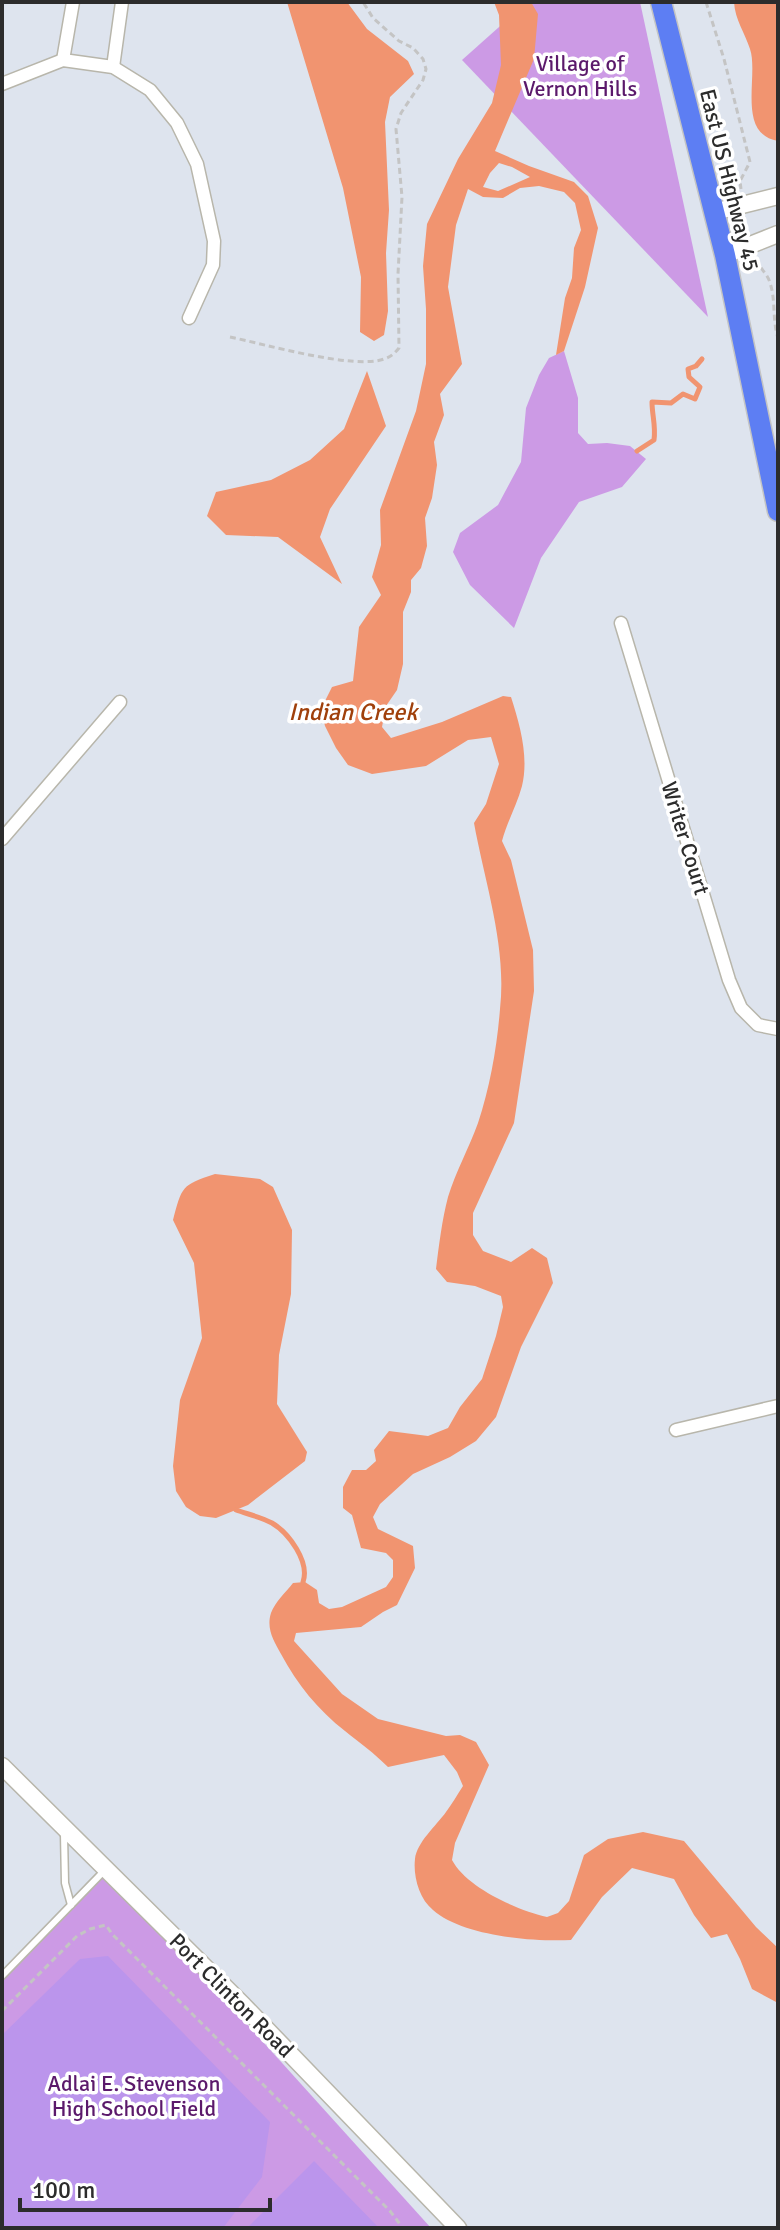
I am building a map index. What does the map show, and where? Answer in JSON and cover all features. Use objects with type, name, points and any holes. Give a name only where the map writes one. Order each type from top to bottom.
[{"type":"main road","name":"East US Highway 45","points":[[661,2],[725,255],[778,511]]},
{"type":"street","points":[[63,60],[73,2]]},
{"type":"street","points":[[113,67],[122,2]]},
{"type":"street","points":[[2,84],[63,60],[113,67],[150,90],[177,123],[197,164],[214,241],[213,265],[189,318]]},
{"type":"street","points":[[714,212],[778,196]]},
{"type":"street","points":[[725,255],[778,234]]},
{"type":"street","name":"Writer Court","points":[[621,623],[729,980],[741,1008],[749,1017],[758,1025],[778,1029]]},
{"type":"street","points":[[2,839],[120,702]]},
{"type":"street","points":[[676,1430],[778,1406]]},
{"type":"street","name":"Port Clinton Road","points":[[2,1766],[244,2006],[458,2228]]},
{"type":"lane","points":[[64,1828],[65,1883],[71,1905]]},
{"type":"lane","points":[[2,1976],[107,1869]]},
{"type":"path","points":[[230,337],[321,357],[362,361],[382,361],[399,348],[398,274],[402,197],[396,129],[401,113],[423,80],[426,69],[423,59],[413,48],[399,41],[373,18],[363,2]]},
{"type":"path","points":[[706,2],[750,162],[740,181],[745,204]]},
{"type":"path","points":[[753,244],[757,264],[770,281],[778,338]]},
{"type":"path","points":[[2,2011],[77,1936],[106,1925],[390,2211],[403,2228]]},
{"type":"green space","name":"Village of Vernon Hills","points":[[527,2],[640,2],[708,317],[462,60]]},
{"type":"green space","points":[[564,351],[578,398],[578,433],[588,444],[630,446],[646,459],[622,487],[579,502],[541,558],[514,628],[470,585],[453,552],[460,533],[498,505],[521,462],[526,408],[539,375],[549,358]]},
{"type":"green space","name":"Adlai E. Stevenson High School Field","points":[[107,1869],[431,2228],[2,2228],[2,1976]]},
{"type":"green space","name":"Adlai E. Stevenson High School Field","points":[[108,1956],[270,2122],[262,2177],[223,2228],[2,2228],[2,2035],[80,1959]]},
{"type":"green space","points":[[314,2161],[379,2228],[247,2228]]},
{"type":"water","points":[[287,2],[347,2],[367,29],[408,61],[414,74],[390,97],[385,122],[389,210],[386,253],[388,311],[384,335],[374,341],[360,332],[361,277],[343,188]]},
{"type":"water","name":"Indian Creek","points":[[494,2],[531,2],[538,14],[534,59],[495,151],[574,182],[588,196],[598,228],[585,287],[564,351],[556,355],[565,298],[572,278],[574,248],[581,230],[575,203],[564,192],[539,186],[520,188],[503,198],[483,197],[468,189],[456,225],[448,287],[462,364],[440,394],[444,415],[434,442],[437,465],[432,498],[425,518],[427,546],[421,568],[411,580],[411,592],[403,612],[403,664],[397,690],[386,706],[382,727],[391,738],[442,722],[503,696],[511,697],[522,741],[524,775],[502,841],[511,860],[533,950],[534,991],[514,1123],[473,1213],[473,1235],[483,1251],[511,1262],[532,1248],[547,1258],[553,1283],[521,1347],[496,1417],[476,1441],[413,1474],[380,1504],[373,1517],[378,1529],[413,1546],[415,1568],[397,1605],[361,1627],[296,1633],[294,1641],[342,1694],[378,1719],[446,1736],[460,1735],[476,1742],[489,1765],[455,1843],[452,1860],[469,1880],[508,1903],[547,1917],[558,1913],[569,1901],[584,1855],[608,1839],[643,1832],[684,1841],[756,1927],[778,1948],[778,2003],[752,1989],[727,1934],[711,1938],[674,1879],[632,1868],[602,1897],[571,1940],[499,1936],[461,1926],[433,1910],[418,1887],[416,1853],[463,1786],[457,1772],[444,1755],[388,1767],[335,1723],[309,1696],[287,1665],[270,1630],[273,1609],[293,1583],[305,1582],[317,1590],[319,1603],[329,1609],[342,1607],[386,1587],[393,1577],[393,1560],[386,1553],[361,1548],[352,1515],[343,1508],[343,1487],[352,1470],[366,1470],[376,1461],[374,1450],[389,1431],[428,1436],[448,1428],[482,1379],[503,1307],[501,1296],[475,1286],[447,1282],[436,1269],[448,1197],[482,1109],[499,1023],[501,985],[498,939],[474,823],[486,804],[499,764],[491,737],[468,740],[426,766],[372,774],[348,765],[325,726],[321,709],[332,687],[353,681],[359,627],[381,595],[372,577],[381,545],[380,510],[416,411],[426,364],[423,266],[427,224],[458,159],[492,103],[501,65],[499,15]],"holes":[[[499,163],[530,177],[498,191],[483,187]]]},
{"type":"water","points":[[734,2],[778,2],[778,141],[765,136],[753,116],[752,60]]},
{"type":"water","points":[[367,371],[386,426],[330,509],[320,537],[342,584],[278,537],[226,535],[207,516],[216,492],[271,480],[310,460],[344,429]]},
{"type":"water","points":[[215,1174],[260,1179],[273,1187],[292,1230],[291,1294],[279,1355],[277,1404],[307,1452],[305,1461],[248,1505],[216,1518],[200,1516],[186,1507],[176,1491],[173,1466],[180,1400],[202,1338],[194,1263],[173,1220],[185,1189],[195,1181]]},
{"type":"waterway","points":[[637,451],[654,440],[652,402],[671,403],[683,394],[695,399],[700,387],[689,377],[688,369],[702,359]]},
{"type":"waterway","points":[[236,1510],[268,1521],[285,1534],[301,1557],[303,1582]]}]
